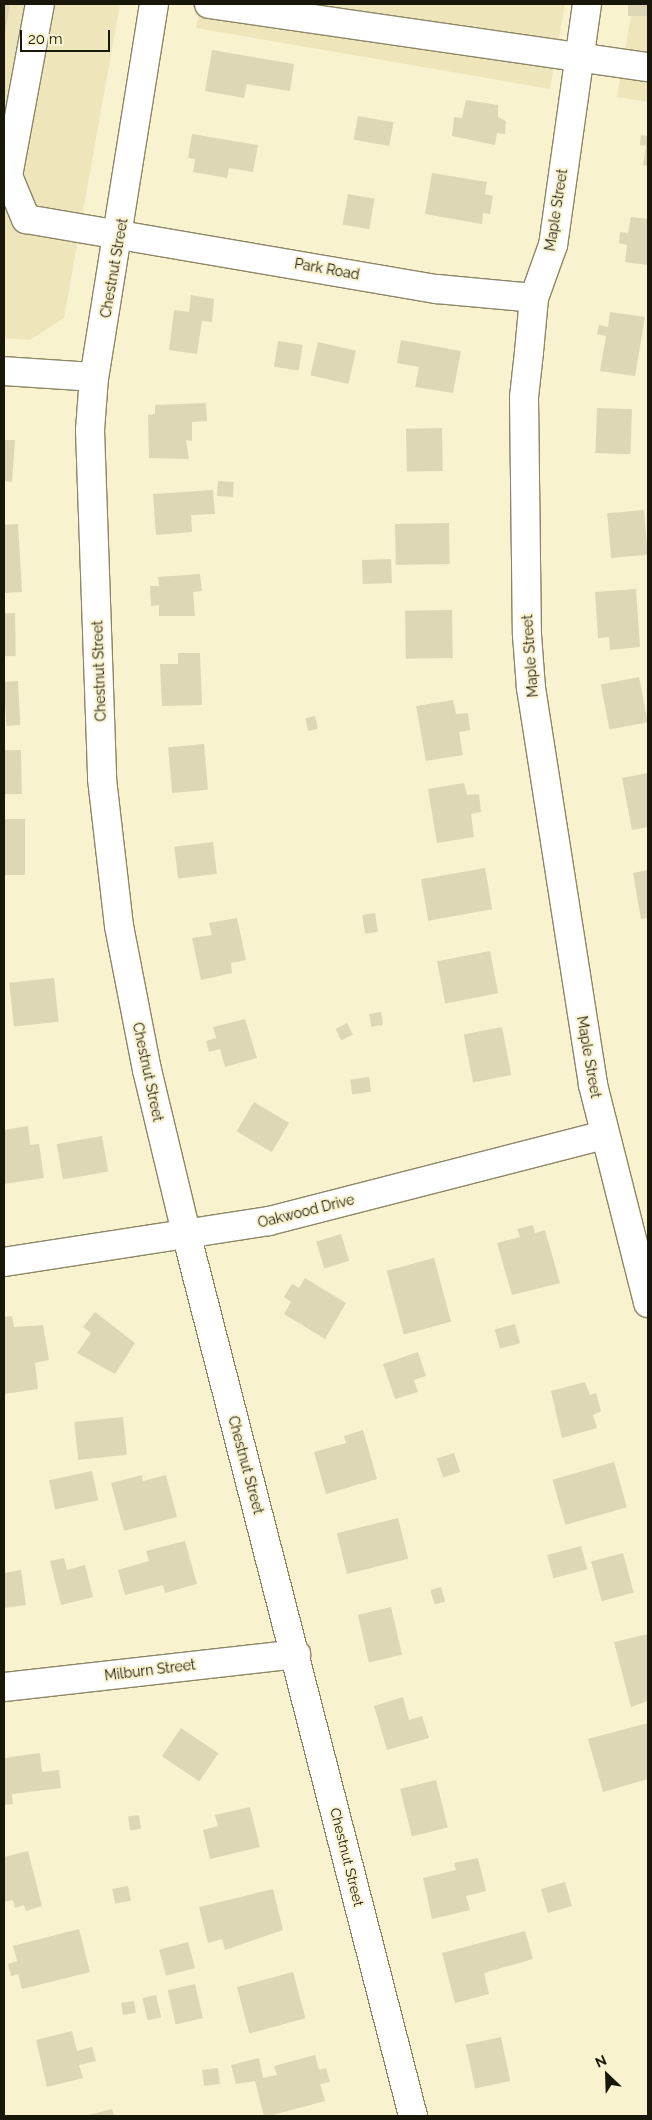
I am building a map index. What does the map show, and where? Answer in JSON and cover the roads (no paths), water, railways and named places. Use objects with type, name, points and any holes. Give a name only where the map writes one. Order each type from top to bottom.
[{"type":"street","points":[[6,176],[40,4]]},
{"type":"street","name":"Chestnut Street","points":[[154,4],[121,233],[94,377],[90,430],[102,779],[119,926],[147,1070],[187,1237],[296,1654],[413,2116]]},
{"type":"street","points":[[209,4],[648,67]]},
{"type":"street","name":"Maple Street","points":[[587,4],[553,244],[534,298],[524,397],[531,688],[604,1135],[648,1303]]},
{"type":"street","name":"Park Road","points":[[6,176],[26,219],[121,233],[181,247],[437,289],[534,298]]},
{"type":"street","points":[[4,371],[94,377]]},
{"type":"street","name":"Oakwood Drive","points":[[4,1262],[187,1237],[269,1221],[604,1135]]},
{"type":"street","name":"Milburn Street","points":[[4,1687],[296,1654]]}]
